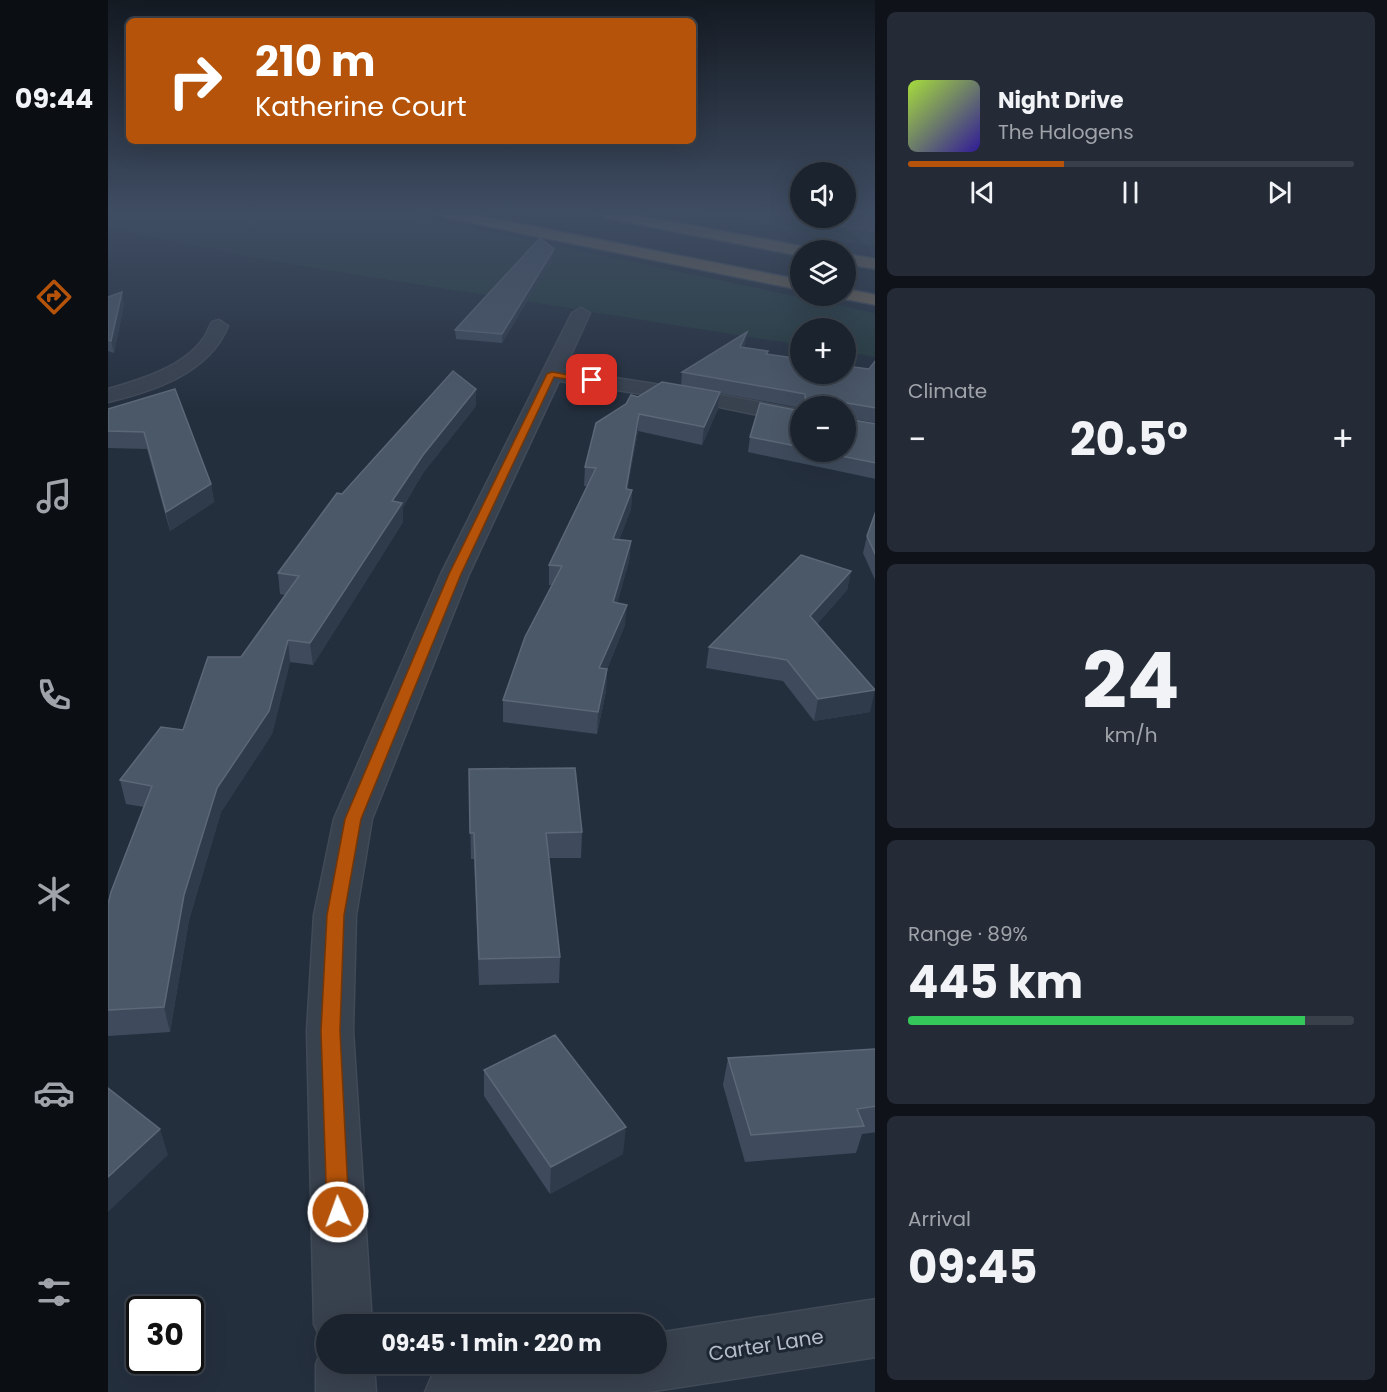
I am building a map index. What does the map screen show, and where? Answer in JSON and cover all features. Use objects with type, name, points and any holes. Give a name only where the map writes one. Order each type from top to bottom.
[{"type":"highway","points":[[771,279],[790,283]]},
{"type":"highway","points":[[856,296],[875,300]]},
{"type":"street","points":[[343,1314],[330,1031],[335,915],[353,819],[455,574],[581,313]]},
{"type":"street","points":[[108,396],[176,370],[210,344],[219,326]]},
{"type":"street","points":[[552,374],[688,395],[790,415]]},
{"type":"street","name":"Carter Lane","points":[[667,1360],[875,1328]]},
{"type":"street","points":[[345,1374],[346,1392]]},
{"type":"street","points":[[455,1392],[582,1383],[612,1374]]},
{"type":"green space","points":[[384,279],[714,279],[790,295],[790,306],[842,306],[875,313],[875,357],[856,354],[856,318],[790,318],[790,343]]},
{"type":"building","points":[[502,279],[536,279],[502,334],[455,330]]},
{"type":"building","points":[[122,292],[111,341],[108,340],[108,297]]},
{"type":"building","points":[[747,332],[740,347],[768,351],[766,354],[790,357],[790,384],[856,384],[856,367],[869,369],[875,361],[875,408],[856,405],[856,396],[805,396],[805,394],[682,372]]},
{"type":"building","points":[[453,371],[476,389],[423,455],[392,501],[402,503],[310,643],[288,640],[269,711],[217,788],[184,895],[164,1007],[108,1010],[108,904],[152,786],[120,780],[161,727],[183,730],[208,657],[241,657],[299,576],[278,573],[337,493],[342,494]]},
{"type":"building","points":[[662,382],[720,392],[704,427],[639,414],[626,489],[632,490],[613,539],[631,541],[613,602],[627,605],[599,668],[607,669],[598,712],[503,700],[525,637],[562,566],[549,565],[596,468],[585,467],[596,423],[626,404],[631,395],[638,397]]},
{"type":"building","points":[[175,389],[211,484],[166,512],[144,432],[108,431],[108,409]]},
{"type":"building","points":[[760,403],[790,409],[790,445],[750,437]]},
{"type":"building","points":[[856,421],[875,424],[875,463],[856,459]]},
{"type":"building","points":[[875,514],[875,554],[867,536]]},
{"type":"building","points":[[801,555],[851,571],[810,616],[875,690],[818,699],[787,660],[709,647]]},
{"type":"building","points":[[575,768],[582,832],[546,833],[560,957],[479,959],[474,833],[470,833],[469,769]]},
{"type":"building","points":[[555,1035],[626,1127],[551,1167],[484,1070]]},
{"type":"building","points":[[875,1049],[875,1106],[857,1109],[864,1126],[751,1135],[728,1058]]},
{"type":"building","points":[[108,1088],[160,1129],[108,1177]]},
{"type":"route","points":[[338,1212],[330,1031],[335,915],[353,819],[455,574],[552,374],[592,380]]}]
